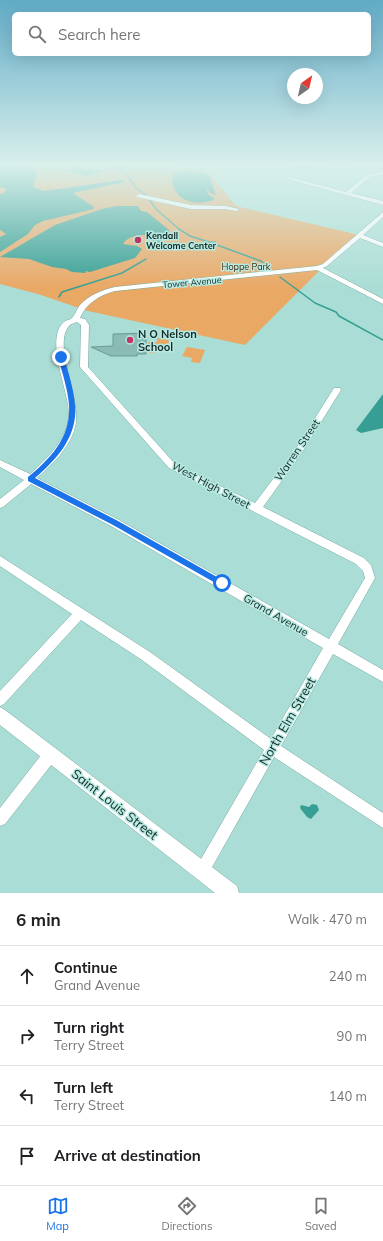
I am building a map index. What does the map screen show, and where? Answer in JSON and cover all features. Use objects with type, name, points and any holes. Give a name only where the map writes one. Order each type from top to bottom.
[{"type":"main road","name":"Saint Louis Street","points":[[0,715],[230,893]]},
{"type":"street","points":[[185,206],[227,207],[236,209]]},
{"type":"street","points":[[318,268],[325,265],[383,214]]},
{"type":"street","points":[[359,236],[383,245]]},
{"type":"street","points":[[318,268],[383,302]]},
{"type":"street","name":"Tower Avenue","points":[[0,504],[30,479],[56,454],[66,440],[71,429],[72,405],[61,357],[60,343],[62,330],[70,321],[76,319],[79,313],[92,299],[99,294],[115,289],[318,268]]},
{"type":"street","name":"West High Street","points":[[76,319],[82,321],[86,325],[84,367],[167,461],[179,471],[360,560],[370,571]]},
{"type":"street","name":"Warren Street","points":[[256,509],[298,452],[337,390]]},
{"type":"street","name":"Grand Avenue","points":[[0,463],[115,523],[383,676]]},
{"type":"street","points":[[0,560],[159,665],[272,748],[383,821]]},
{"type":"street","name":"North Elm Street","points":[[202,871],[370,578],[370,571]]},
{"type":"street","points":[[0,700],[80,613]]},
{"type":"street","points":[[0,819],[50,755]]},
{"type":"green space","name":"Hoppe Park","points":[[0,206],[236,206],[359,235],[318,272],[245,345],[88,311],[38,294],[0,284]]},
{"type":"green space","points":[[157,338],[169,340],[168,347],[158,347],[156,353],[150,353],[148,351],[148,342],[157,342]]},
{"type":"green space","points":[[187,347],[205,350],[200,363],[191,362],[192,358],[182,356]]},
{"type":"water","points":[[0,206],[92,206],[94,207],[94,209],[43,221],[35,225],[28,234],[0,252],[0,237],[6,234],[0,230]]},
{"type":"water","points":[[116,206],[138,206],[141,211],[147,212],[169,230],[169,235],[160,242],[155,243],[145,235],[138,235],[127,239],[123,244],[137,246],[142,249],[135,258],[90,272],[85,271],[86,273],[72,272],[29,259],[0,257],[55,225],[102,209]]},
{"type":"water","points":[[383,394],[383,428],[361,433],[356,430]]},
{"type":"water","points":[[312,804],[317,805],[319,810],[311,819],[307,817],[300,808],[301,805],[309,807]]},
{"type":"building","name":"N O Nelson School","points":[[146,333],[146,354],[137,354],[137,356],[111,356],[91,347],[113,346],[113,334]]},
{"type":"waterway","points":[[154,206],[179,229],[190,236],[209,242],[215,242],[217,245],[261,261],[270,269]]},
{"type":"waterway","points":[[59,297],[62,292],[122,273],[146,259]]},
{"type":"waterway","points":[[280,277],[315,303],[336,312],[339,316],[383,340]]},
{"type":"place","name":"Kendall Welcome Center","points":[[138,240]]},
{"type":"place","name":"N O Nelson School","points":[[130,340]]},
{"type":"route","points":[[61,357],[72,405],[73,414],[71,429],[60,449],[43,468],[30,479],[115,523],[222,583]]}]
